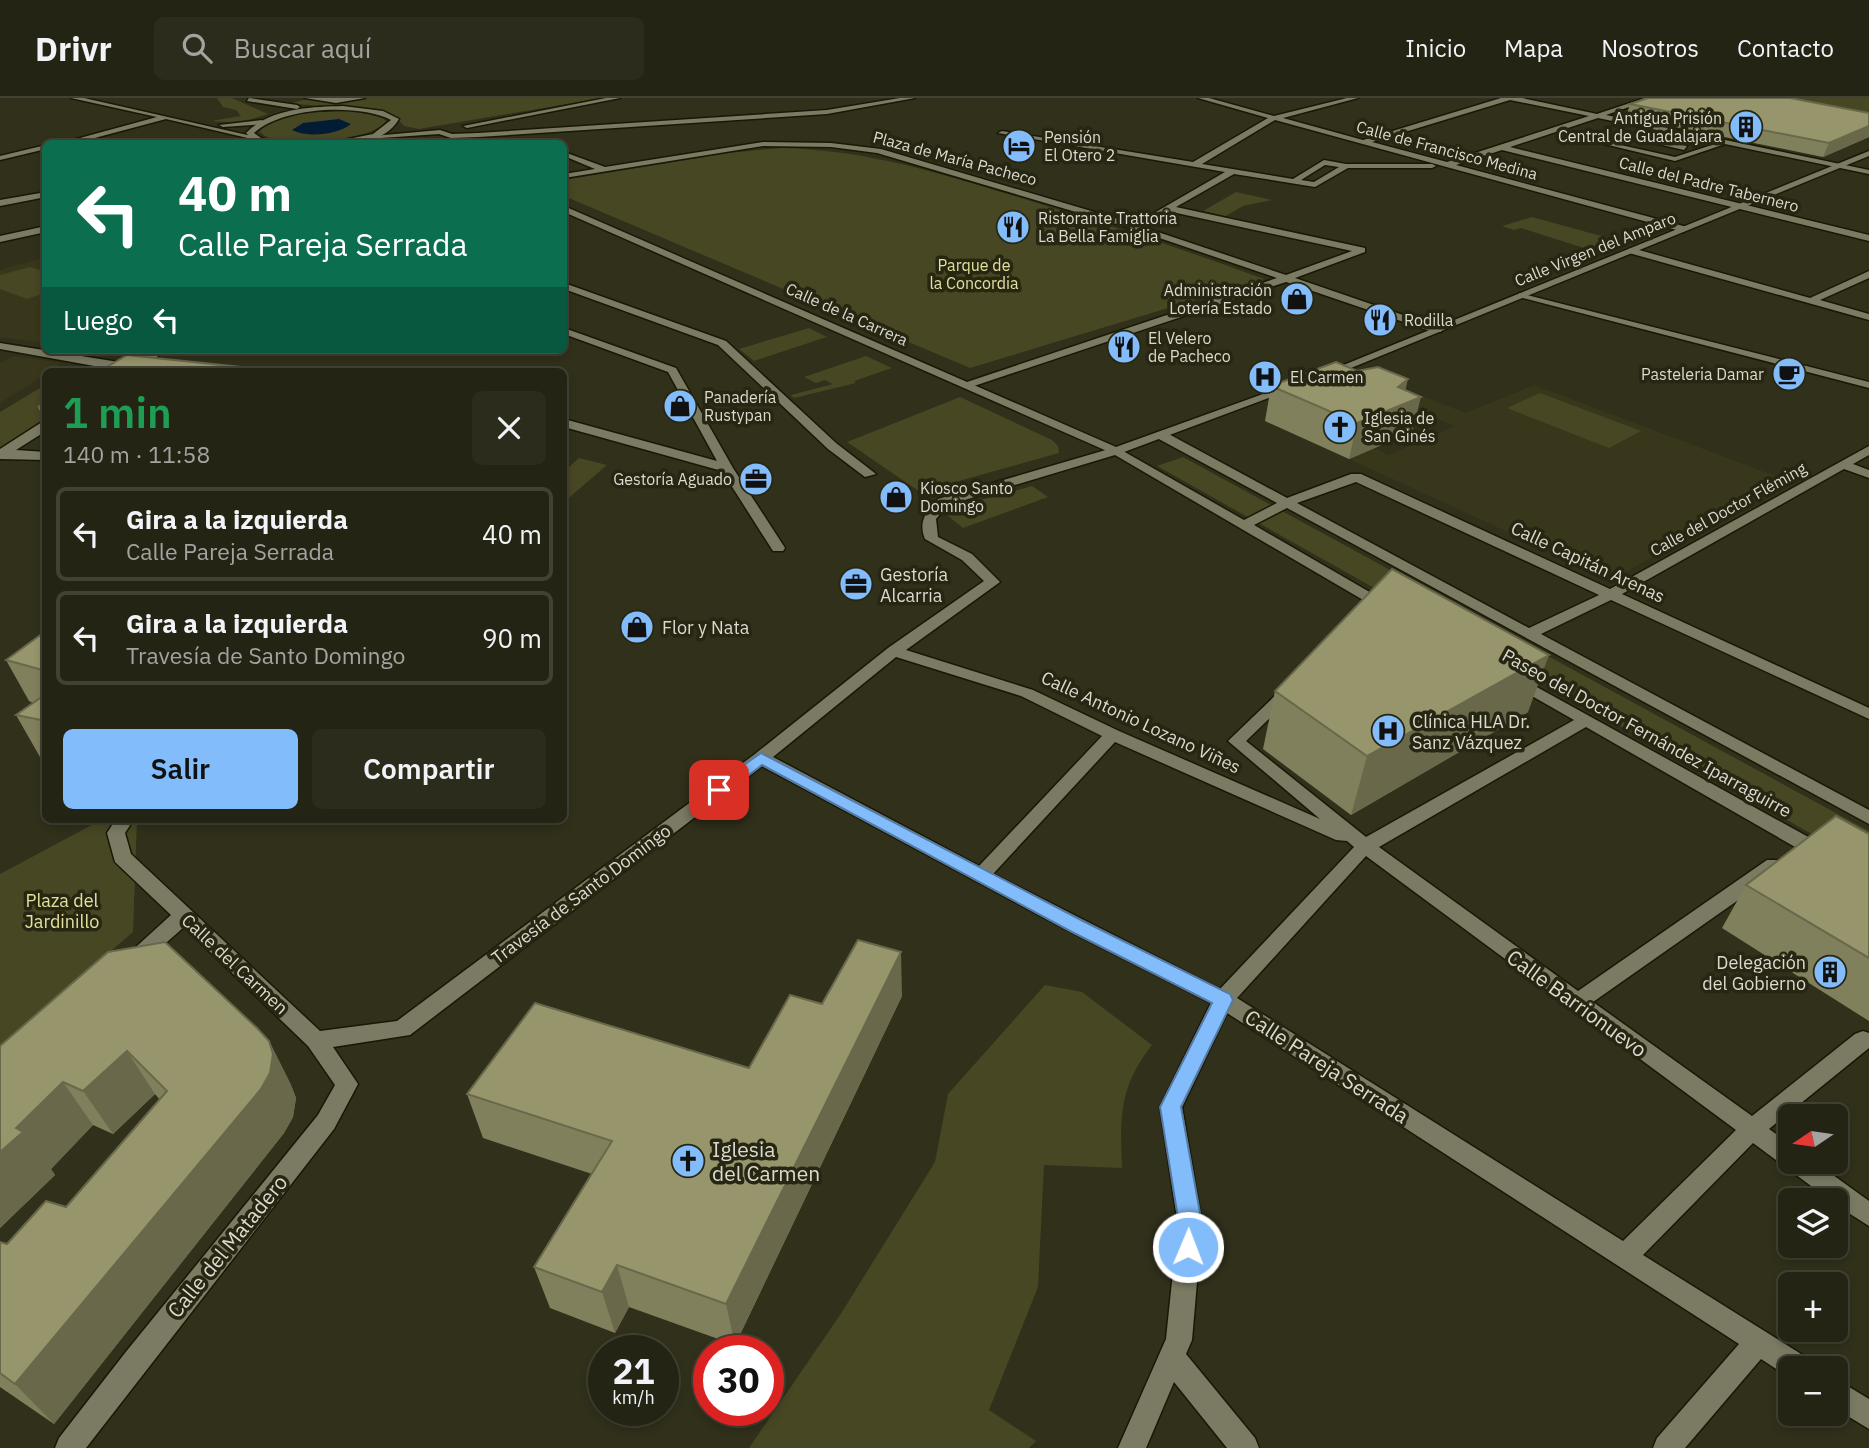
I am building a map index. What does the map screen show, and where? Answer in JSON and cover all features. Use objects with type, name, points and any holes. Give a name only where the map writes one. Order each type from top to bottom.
[{"type":"street","points":[[74,98],[261,140]]},
{"type":"street","points":[[307,98],[337,101],[362,98]]},
{"type":"street","points":[[397,140],[408,136],[451,132],[617,98]]},
{"type":"street","points":[[352,140],[440,132],[510,133],[827,112],[912,98]]},
{"type":"street","name":"Calle de Francisco Medina","points":[[1201,98],[1685,229]]},
{"type":"street","points":[[1194,165],[1274,118],[1355,98]]},
{"type":"street","points":[[1364,142],[1510,98],[1869,172]]},
{"type":"street","points":[[1295,181],[1325,162],[1346,166],[1448,165],[1652,98]]},
{"type":"street","points":[[247,99],[291,107],[384,112],[395,118],[395,122],[402,128],[451,132]]},
{"type":"street","points":[[247,99],[274,112],[271,119]]},
{"type":"street","points":[[252,137],[252,128],[262,122],[332,109]]},
{"type":"street","points":[[77,140],[166,117],[215,125],[262,122]]},
{"type":"street","points":[[724,119],[734,125]]},
{"type":"street","points":[[372,137],[395,122]]},
{"type":"street","points":[[510,133],[529,140]]},
{"type":"street","points":[[1002,133],[1315,185],[1346,166]]},
{"type":"street","points":[[1684,148],[1632,136],[1608,144],[1675,159],[1725,143]]},
{"type":"street","points":[[753,138],[763,144]]},
{"type":"street","name":"Plaza de María Pacheco","points":[[567,175],[763,144],[822,145],[878,151],[1136,227],[1437,330]]},
{"type":"street","name":"Calle del Padre Tabernero","points":[[1501,147],[1869,239]]},
{"type":"street","points":[[2,157],[42,149]]},
{"type":"street","name":"Calle Virgen del Amparo","points":[[993,582],[967,557],[932,539],[927,525],[933,512],[943,502],[1116,451],[1332,372],[1869,153]]},
{"type":"street","points":[[567,155],[604,169]]},
{"type":"street","points":[[1136,227],[1172,209],[1232,172]]},
{"type":"street","points":[[0,203],[42,195]]},
{"type":"street","points":[[968,384],[1363,250],[1172,209]]},
{"type":"street","name":"Calle de la Carrera","points":[[567,210],[1116,451]]},
{"type":"street","points":[[0,239],[42,230]]},
{"type":"street","points":[[1632,251],[1869,317]]},
{"type":"street","points":[[1811,301],[1869,274]]},
{"type":"street","points":[[567,287],[722,343],[832,446],[870,474]]},
{"type":"street","points":[[1524,295],[1869,386]]},
{"type":"street","points":[[567,332],[672,370],[727,468],[778,548]]},
{"type":"street","points":[[0,346],[42,353]]},
{"type":"street","points":[[0,359],[19,349]]},
{"type":"street","points":[[49,354],[126,368]]},
{"type":"street","points":[[133,368],[155,354]]},
{"type":"street","points":[[567,424],[727,468]]},
{"type":"street","points":[[1,454],[42,428]]},
{"type":"street","name":"Paseo del Doctor Fernández Iparraguirre","points":[[1161,435],[1869,818]]},
{"type":"street","name":"Calle del Doctor Fléming","points":[[1527,635],[1612,594],[1869,450]]},
{"type":"street","points":[[1116,451],[1244,525],[1377,609],[1406,618]]},
{"type":"street","points":[[1,454],[42,456]]},
{"type":"street","points":[[1842,464],[1869,474]]},
{"type":"street","name":"Calle Capitán Arenas","points":[[1244,525],[1289,502],[1356,477],[1869,714]]},
{"type":"street","name":"Travesía de Santo Domingo","points":[[316,1040],[402,1029],[761,758],[894,651],[993,582]]},
{"type":"street","name":"Calle Antonio Lozano Viñes","points":[[894,651],[1027,693],[1113,735],[1365,846]]},
{"type":"street","name":"Paseo del Doctor Fernández Iparraguirre","points":[[1502,673],[1837,862]]},
{"type":"street","points":[[1304,678],[1236,741],[1365,846]]},
{"type":"street","points":[[1132,1448],[1179,1340],[1190,1224],[1171,1107],[1223,1000],[1365,846],[1586,720]]},
{"type":"street","points":[[981,875],[1113,735]]},
{"type":"street","name":"Calle Pareja Serrada","points":[[761,758],[1223,1000],[1780,1356]]},
{"type":"street","name":"Calle del Carmen","points":[[123,823],[116,834],[122,857],[316,1040]]},
{"type":"street","points":[[1576,1003],[1804,844]]},
{"type":"street","name":"Calle Barrionuevo","points":[[1365,846],[1576,1003],[1778,1148]]},
{"type":"street","points":[[122,971],[183,916]]},
{"type":"street","name":"Calle del Matadero","points":[[69,1448],[134,1362],[326,1122],[346,1084],[316,1040]]},
{"type":"street","points":[[1625,1256],[1752,1129],[1863,1040]]},
{"type":"street","points":[[1813,1174],[1869,1215]]},
{"type":"street","points":[[1667,1448],[1758,1342]]},
{"type":"street","points":[[1172,1358],[1245,1448]]},
{"type":"street","points":[[1848,1401],[1869,1415]]},
{"type":"shaded area","points":[[42,258],[42,343],[0,337],[0,270]]},
{"type":"shaded area","points":[[14,356],[64,363],[53,368],[42,368],[42,377],[0,403],[0,363]]},
{"type":"shaded area","points":[[1376,378],[1466,413],[1534,385],[1786,480],[1612,580],[1349,459],[1374,448],[1389,455],[1455,426],[1355,386]]},
{"type":"green space","points":[[217,98],[232,98],[268,114],[239,123],[211,121],[241,116],[236,110],[223,107]]},
{"type":"green space","points":[[310,98],[602,98],[419,129],[404,126],[395,117],[368,108],[292,103]]},
{"type":"green space","points":[[1749,98],[1869,98],[1869,120]]},
{"type":"green space","points":[[364,111],[386,121],[378,128],[363,134],[338,140],[280,140],[269,138],[260,132],[270,122],[296,115]]},
{"type":"green space","name":"Parque de la Concordia","points":[[781,148],[813,150],[902,164],[1113,227],[1264,279],[970,368],[567,197],[567,180],[728,153]]},
{"type":"green space","points":[[1236,192],[1272,200],[1243,206],[1226,216],[1203,211]]},
{"type":"green space","points":[[1532,217],[1612,239],[1587,249],[1521,228],[1514,230],[1502,226]]},
{"type":"green space","points":[[30,267],[42,271],[42,294],[27,299],[0,289],[0,275]]},
{"type":"green space","points":[[809,328],[827,337],[754,361],[739,349]]},
{"type":"green space","points":[[866,356],[892,368],[854,381],[856,383],[794,398],[791,395],[833,384],[825,380],[816,383],[804,377]]},
{"type":"green space","points":[[42,387],[42,427],[0,453],[0,412]]},
{"type":"green space","points":[[1540,393],[1641,431],[1609,448],[1507,408]]},
{"type":"green space","points":[[960,397],[1052,440],[1058,446],[1059,453],[920,492],[847,442]]},
{"type":"green space","points":[[1183,457],[1869,831],[1869,866],[1157,466]]},
{"type":"green space","points":[[579,458],[607,465],[567,499],[569,467]]},
{"type":"green space","points":[[1032,486],[1048,497],[963,528],[947,515],[959,506]]},
{"type":"green space","name":"Plaza del Jardinillo","points":[[96,823],[137,823],[133,932],[0,1047],[0,874]]},
{"type":"green space","points":[[1045,985],[1082,992],[1152,1045],[1141,1060],[1127,1089],[1122,1117],[1122,1168],[1044,1165],[1038,1287],[989,1410],[1036,1441],[1029,1448],[749,1448],[764,1426],[784,1426],[784,1397],[842,1312],[935,1162],[948,1094]]},
{"type":"water","points":[[339,119],[351,124],[338,131],[322,134],[306,134],[292,130],[303,123]]},
{"type":"building","points":[[1648,98],[1790,98],[1869,113],[1869,126],[1829,143],[1630,104]]},
{"type":"building","points":[[127,355],[250,368],[105,368]]},
{"type":"building","points":[[1336,362],[1357,371],[1378,367],[1408,379],[1398,387],[1421,397],[1357,423],[1271,386]]},
{"type":"building","points":[[1392,569],[1549,655],[1367,756],[1275,691]]},
{"type":"building","points":[[42,634],[42,670],[6,660]]},
{"type":"building","points":[[42,697],[42,720],[16,715]]},
{"type":"building","points":[[1836,816],[1869,834],[1869,958],[1746,885]]},
{"type":"building","name":"Iglesia del Carmen","points":[[858,940],[901,952],[726,1304],[617,1265],[602,1292],[534,1267],[612,1141],[467,1094],[535,1003],[749,1068],[790,995],[822,1004]]},
{"type":"building","points":[[165,942],[269,1041],[273,1054],[270,1073],[261,1089],[15,1384],[0,1373],[0,1242],[7,1244],[46,1201],[66,1207],[167,1091],[127,1051],[83,1091],[63,1082],[16,1128],[23,1132],[0,1152],[0,1046],[108,952]]},
{"type":"place","name":"Antigua Prisión Central de Guadalajara","points":[[1746,127]]},
{"type":"place","name":"Pensión El Otero 2","points":[[1019,146]]},
{"type":"place","name":"Ristorante Trattoria La Bella Famiglia","points":[[1013,227]]},
{"type":"place","name":"Administración Lotería Estado","points":[[1297,299]]},
{"type":"place","name":"Rodilla","points":[[1380,320]]},
{"type":"place","name":"El Velero de Pacheco","points":[[1124,347]]},
{"type":"place","name":"Pasteleria Damar","points":[[1789,374]]},
{"type":"place","name":"El Carmen","points":[[1265,377]]},
{"type":"place","name":"Panadería Rustypan","points":[[680,406]]},
{"type":"place","name":"Iglesia de San Ginés","points":[[1340,427]]},
{"type":"place","name":"Gestoría Aguado","points":[[756,479]]},
{"type":"place","name":"Kiosco Santo Domingo","points":[[896,497]]},
{"type":"place","name":"Gestoría Alcarria","points":[[856,584]]},
{"type":"place","name":"Flor y Nata","points":[[637,627]]},
{"type":"place","name":"Clínica HLA Dr. Sanz Vázquez","points":[[1388,731]]},
{"type":"place","name":"Delegación del Gobierno","points":[[1830,972]]},
{"type":"place","name":"Iglesia del Carmen","points":[[688,1161]]},
{"type":"route","points":[[719,790],[761,758],[1076,926],[1223,1000],[1171,1107],[1190,1224],[1188,1247]]}]
